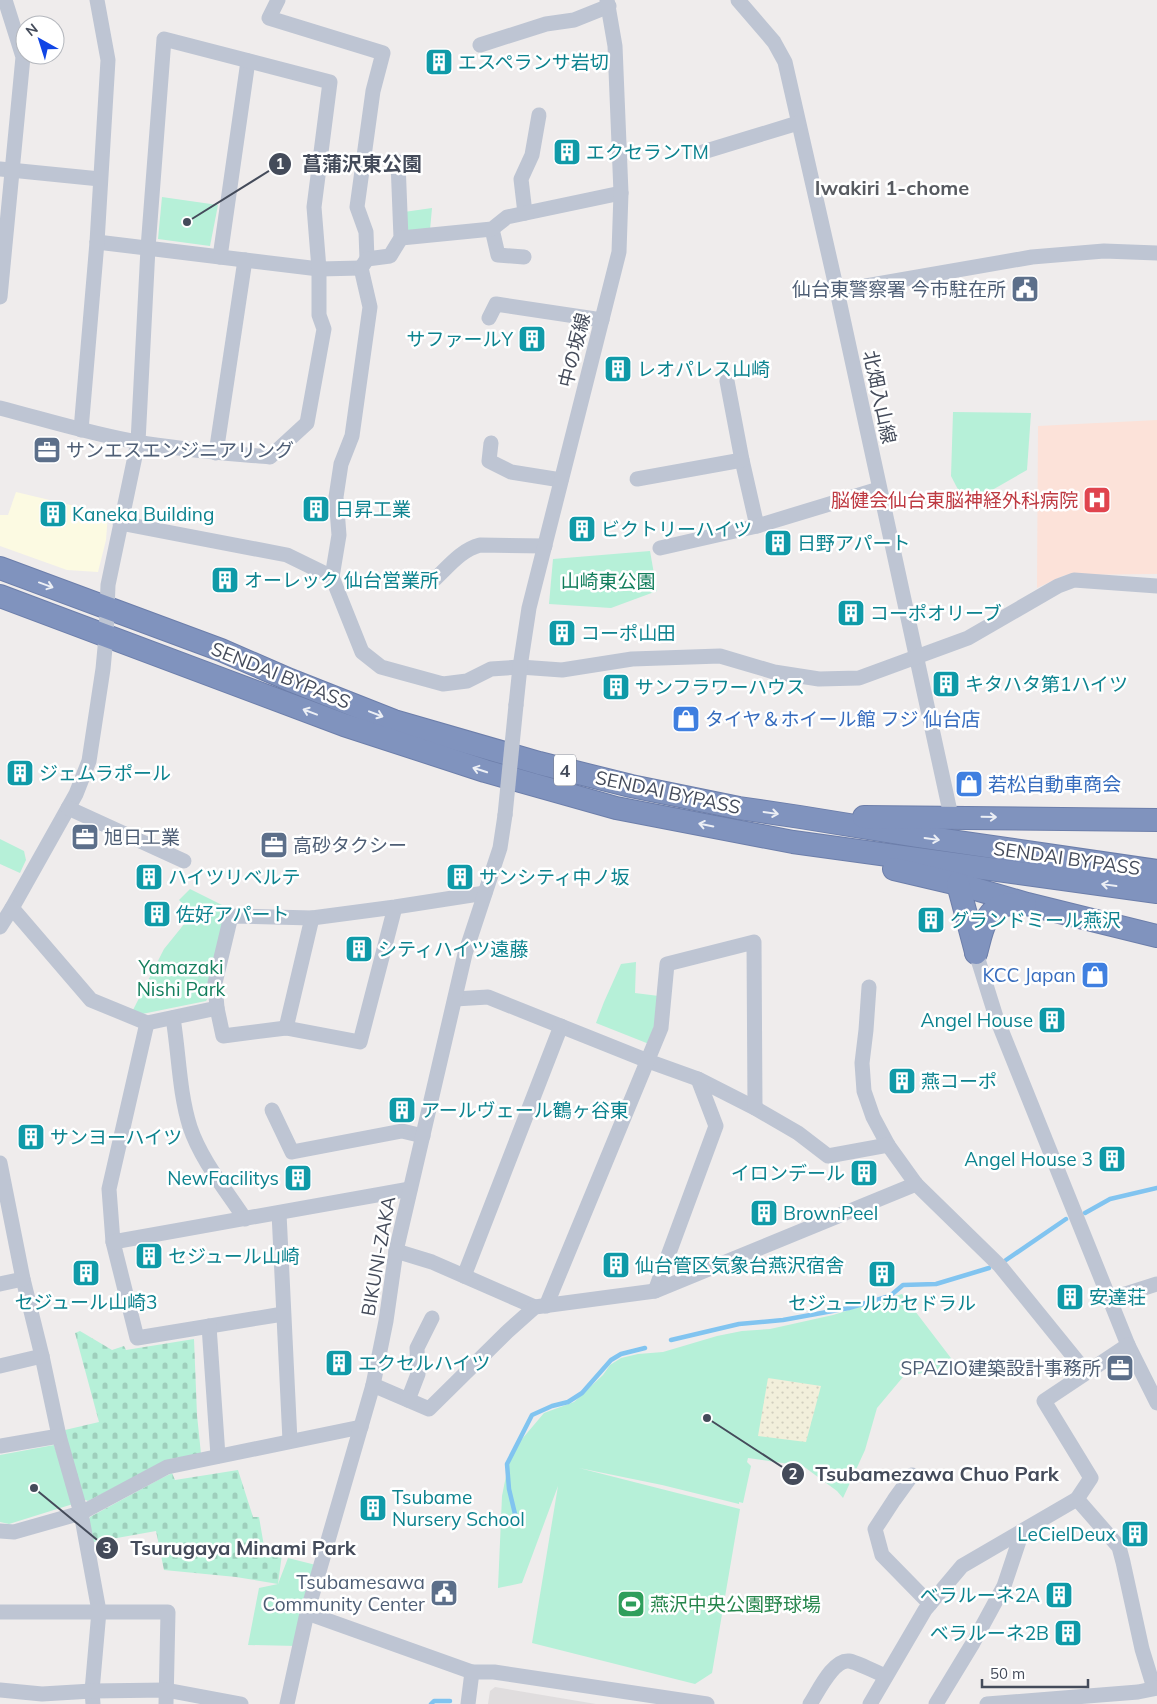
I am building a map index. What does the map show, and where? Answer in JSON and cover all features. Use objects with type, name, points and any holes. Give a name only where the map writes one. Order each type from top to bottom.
[{"type":"highway","name":"SENDAI BYPASS","points":[[0,568],[221,650],[290,680],[394,721],[539,764],[631,786],[739,808],[1157,871]]},
{"type":"highway","name":"SENDAI BYPASS","points":[[0,596],[344,725],[485,771],[616,808],[793,842],[1157,892]]},
{"type":"highway","points":[[800,817],[951,816],[1157,820]]},
{"type":"highway","points":[[793,842],[829,854],[958,884],[1028,904],[1157,936]]},
{"type":"highway","points":[[958,884],[976,953]]},
{"type":"highway","points":[[976,953],[984,925],[990,915],[1003,906],[1028,904]]},
{"type":"street","points":[[0,297],[6,169],[22,57],[5,0]]},
{"type":"street","points":[[81,430],[97,242],[108,60],[96,0]]},
{"type":"street","points":[[278,0],[269,18],[383,53],[373,91],[357,208],[366,232],[364,264],[370,307],[352,436],[341,464],[336,497],[339,535],[332,577],[362,652],[381,667],[443,684],[466,681],[491,669],[520,667],[562,670],[632,659],[720,656],[774,672],[819,679],[859,678],[968,638],[1058,586],[1074,580],[1157,586]]},
{"type":"street","name":"北畑入山線","points":[[738,0],[774,42],[785,62],[837,291],[951,816]]},
{"type":"street","points":[[480,45],[546,24],[574,20],[608,3]]},
{"type":"street","name":"中の坂線","points":[[505,816],[520,667],[529,608],[619,252],[621,193],[615,46],[608,3]]},
{"type":"street","points":[[0,408],[81,430],[138,442],[270,457],[307,423],[324,329],[320,315],[319,269],[314,207],[330,82],[164,39],[148,248],[138,442],[108,585],[106,637],[89,760],[76,794],[0,927]]},
{"type":"street","points":[[220,257],[248,61]]},
{"type":"street","points":[[525,213],[520,179],[532,155],[539,115]]},
{"type":"street","points":[[702,152],[798,123]]},
{"type":"street","points":[[97,242],[319,269],[364,264],[390,256],[401,238],[398,162]]},
{"type":"street","points":[[6,169],[100,179]]},
{"type":"street","points":[[401,238],[492,229],[507,217],[621,193]]},
{"type":"street","points":[[492,229],[498,255],[524,257]]},
{"type":"street","points":[[837,291],[1032,257],[1104,251],[1157,253]]},
{"type":"street","points":[[216,452],[245,260]]},
{"type":"street","points":[[489,318],[496,304],[602,320]]},
{"type":"street","points":[[728,381],[756,526]]},
{"type":"street","points":[[491,443],[489,461],[511,472],[561,480]]},
{"type":"street","points":[[637,479],[742,460]]},
{"type":"street","points":[[660,548],[756,526],[879,489]]},
{"type":"street","points":[[120,523],[287,555],[332,577]]},
{"type":"street","points":[[435,579],[463,552],[471,547],[480,545],[544,546]]},
{"type":"street","points":[[68,808],[184,861]]},
{"type":"street","name":"BIKUNI-ZAKA","points":[[287,1704],[307,1613],[373,1385],[386,1321],[396,1251],[410,1189],[466,954],[500,848],[505,816]]},
{"type":"street","points":[[395,907],[360,1042],[286,1028],[223,1036],[215,983],[231,916],[312,918],[485,893]]},
{"type":"street","points":[[12,908],[91,1000],[147,1023],[218,1008]]},
{"type":"street","points":[[286,1028],[312,918]]},
{"type":"street","points":[[373,1385],[429,1408],[507,1332],[541,1306],[661,1028],[667,964],[754,942],[755,1108]]},
{"type":"street","points":[[976,953],[996,1017],[1128,1345],[1157,1403]]},
{"type":"street","points":[[869,987],[862,1063],[864,1091],[873,1117],[888,1145],[916,1184],[1000,1266],[1086,1372]]},
{"type":"street","points":[[455,999],[488,997],[698,1079],[755,1108],[798,1133],[828,1156],[888,1145]]},
{"type":"street","points":[[173,1018],[184,1104],[191,1129],[202,1153],[245,1219]]},
{"type":"street","points":[[147,1023],[109,1189],[114,1242],[137,1338],[283,1314]]},
{"type":"street","points":[[464,1276],[561,1026]]},
{"type":"street","points":[[655,1291],[716,1126],[698,1079]]},
{"type":"street","points":[[272,1110],[292,1152],[402,1131],[423,1136]]},
{"type":"street","points":[[0,1163],[23,1279],[59,1436],[81,1513],[98,1612],[92,1697]]},
{"type":"street","points":[[396,1251],[432,1262],[541,1306],[655,1291],[916,1184]]},
{"type":"street","points":[[114,1242],[410,1189]]},
{"type":"street","points":[[279,1213],[290,1441]]},
{"type":"street","points":[[0,1284],[23,1279]]},
{"type":"street","points":[[1110,1299],[1157,1284]]},
{"type":"street","points":[[408,1400],[418,1374],[417,1348],[432,1318]]},
{"type":"street","points":[[209,1326],[218,1456]]},
{"type":"street","points":[[870,1704],[925,1610],[962,1566],[1078,1499],[1091,1478],[1044,1401],[1128,1345]]},
{"type":"street","points":[[0,1366],[42,1356]]},
{"type":"street","points":[[0,1531],[14,1532],[81,1513],[167,1467],[361,1427]]},
{"type":"street","points":[[0,1446],[59,1436]]},
{"type":"street","points":[[912,1475],[875,1529],[882,1555],[930,1604]]},
{"type":"street","points":[[995,1703],[1138,1692],[1155,1688],[1142,1648],[1119,1547],[1078,1499]]},
{"type":"street","points":[[936,1704],[973,1643],[1004,1586],[1022,1532]]},
{"type":"street","points":[[0,1612],[168,1612],[166,1697]]},
{"type":"street","points":[[307,1613],[472,1672],[494,1672],[707,1704]]},
{"type":"street","points":[[810,1704],[832,1669],[838,1663],[848,1661],[886,1676]]},
{"type":"street","points":[[468,1704],[472,1672]]},
{"type":"street","points":[[0,1690],[42,1699],[166,1697],[241,1704]]},
{"type":"shaded area","name":"脳健会仙台東脳神経外科病院","points":[[1157,420],[1157,574],[1065,575],[1037,588],[1038,426]]},
{"type":"shaded area","points":[[16,492],[108,514],[106,540],[98,572],[67,570],[0,546],[0,515],[8,515]]},
{"type":"shaded area","points":[[495,1687],[596,1704],[488,1704],[490,1691]]},
{"type":"green space","points":[[162,197],[218,205],[210,246],[158,239]]},
{"type":"green space","points":[[432,208],[430,230],[404,234],[404,212]]},
{"type":"green space","points":[[953,412],[1031,413],[1027,470],[966,505],[951,476]]},
{"type":"green space","name":"山崎東公園","points":[[650,551],[657,591],[611,608],[549,604],[553,559]]},
{"type":"green space","points":[[0,839],[24,851],[26,860],[20,873],[0,864]]},
{"type":"green space","name":"Yamazaki Nishi Park","points":[[190,889],[226,907],[209,983],[210,995],[206,1001],[142,1014],[133,1010],[164,949],[185,923],[185,906],[179,900]]},
{"type":"green space","points":[[636,962],[635,993],[659,996],[656,1019],[649,1044],[596,1023],[621,964]]},
{"type":"green space","points":[[902,1294],[957,1366],[903,1377],[877,1408],[865,1450],[843,1498],[837,1491],[803,1466],[748,1458],[747,1462],[751,1466],[743,1503],[739,1502],[739,1504],[662,1485],[579,1468],[740,1509],[712,1673],[695,1684],[532,1643],[558,1486],[522,1583],[498,1588],[502,1496],[509,1461],[522,1439],[544,1413],[574,1402],[603,1375],[610,1365],[621,1358],[638,1354],[663,1352],[717,1336],[742,1331],[770,1329],[833,1315]]},
{"type":"green space","points":[[80,1331],[112,1350],[124,1346],[126,1350],[194,1339],[197,1415],[201,1454],[170,1459],[88,1501],[80,1498],[65,1430],[99,1422],[75,1333]]},
{"type":"green space","points":[[54,1445],[73,1504],[9,1524],[0,1522],[0,1455]]},
{"type":"green space","points":[[238,1470],[253,1517],[259,1517],[265,1552],[282,1554],[278,1584],[236,1577],[164,1570],[156,1531],[89,1543],[86,1527],[90,1517],[172,1473],[175,1480]]},
{"type":"green space","points":[[288,1558],[316,1565],[297,1646],[248,1645],[259,1588],[278,1584]]},
{"type":"sand","points":[[768,1378],[821,1386],[806,1442],[758,1436]]},
{"type":"waterway","points":[[1085,1213],[1110,1199],[1157,1188]]},
{"type":"waterway","points":[[1006,1260],[1066,1219]]},
{"type":"waterway","points":[[671,1340],[739,1324],[783,1320],[849,1308],[890,1296],[903,1285],[936,1284],[989,1268]]},
{"type":"waterway","points":[[515,1514],[509,1489],[507,1464],[532,1415],[552,1406],[568,1402],[582,1393],[611,1360],[621,1354],[645,1348]]},
{"type":"waterway","points":[[431,1704],[434,1701],[450,1701]]},
{"type":"place","name":"エスペランサ岩切","points":[[439,62]]},
{"type":"place","name":"エクセランTM","points":[[567,152]]},
{"type":"place","name":"菖蒲沢東公園","points":[[187,222]]},
{"type":"place","name":"仙台東警察署 今市駐在所","points":[[1025,289]]},
{"type":"place","name":"サファールY","points":[[532,339]]},
{"type":"place","name":"レオパレス山崎","points":[[618,369]]},
{"type":"place","name":"サンエスエンジニアリング","points":[[47,450]]},
{"type":"place","name":"脳健会仙台東脳神経外科病院","points":[[1097,500]]},
{"type":"place","name":"日昇工業","points":[[316,509]]},
{"type":"place","name":"Kaneka Building","points":[[53,514]]},
{"type":"place","name":"ビクトリーハイツ","points":[[582,529]]},
{"type":"place","name":"日野アパート","points":[[778,543]]},
{"type":"place","name":"オーレック 仙台営業所","points":[[225,580]]},
{"type":"place","name":"コーポオリーブ","points":[[851,613]]},
{"type":"place","name":"コーポ山田","points":[[562,633]]},
{"type":"place","name":"キタハタ第1ハイツ","points":[[946,684]]},
{"type":"place","name":"サンフラワーハウス","points":[[616,687]]},
{"type":"place","name":"タイヤ＆ホイール館 フジ 仙台店","points":[[686,719]]},
{"type":"place","name":"ジェムラポール","points":[[20,773]]},
{"type":"place","name":"若松自動車商会","points":[[969,784]]},
{"type":"place","name":"旭日工業","points":[[85,837]]},
{"type":"place","name":"高砂タクシー","points":[[274,845]]},
{"type":"place","name":"ハイツリベルテ","points":[[149,877]]},
{"type":"place","name":"サンシティ中ノ坂","points":[[460,877]]},
{"type":"place","name":"佐好アパート","points":[[157,914]]},
{"type":"place","name":"グランドミール燕沢","points":[[931,920]]},
{"type":"place","name":"シティハイツ遠藤","points":[[359,949]]},
{"type":"place","name":"KCC Japan","points":[[1095,975]]},
{"type":"place","name":"Angel House","points":[[1052,1020]]},
{"type":"place","name":"燕コーポ","points":[[902,1081]]},
{"type":"place","name":"アールヴェール鶴ヶ谷東","points":[[402,1110]]},
{"type":"place","name":"サンヨーハイツ","points":[[31,1137]]},
{"type":"place","name":"Angel House 3","points":[[1112,1159]]},
{"type":"place","name":"イロンデール","points":[[864,1173]]},
{"type":"place","name":"NewFacilitys","points":[[298,1178]]},
{"type":"place","name":"BrownPeel","points":[[764,1213]]},
{"type":"place","name":"セジュール山崎","points":[[149,1256]]},
{"type":"place","name":"仙台管区気象台燕沢宿舎","points":[[616,1265]]},
{"type":"place","name":"セジュール山崎3","points":[[86,1273]]},
{"type":"place","name":"セジュールカセドラル","points":[[882,1274]]},
{"type":"place","name":"安達荘","points":[[1070,1297]]},
{"type":"place","name":"エクセルハイツ","points":[[339,1363]]},
{"type":"place","name":"SPAZIO建築設計事務所","points":[[1120,1368]]},
{"type":"place","name":"Tsubamezawa Chuo Park","points":[[707,1418]]},
{"type":"place","name":"Tsurugaya Minami Park","points":[[34,1488]]},
{"type":"place","name":"Tsubame Nursery School","points":[[373,1508]]},
{"type":"place","name":"LeCielDeux","points":[[1135,1534]]},
{"type":"place","name":"Tsubamesawa Community Center","points":[[444,1593]]},
{"type":"place","name":"ベラルーネ2A","points":[[1059,1595]]},
{"type":"place","name":"燕沢中央公園野球場","points":[[631,1604]]},
{"type":"place","name":"ベラルーネ2B","points":[[1068,1633]]},
{"type":"district","name":"Iwakiri 1-chome","points":[[892,187]]}]
